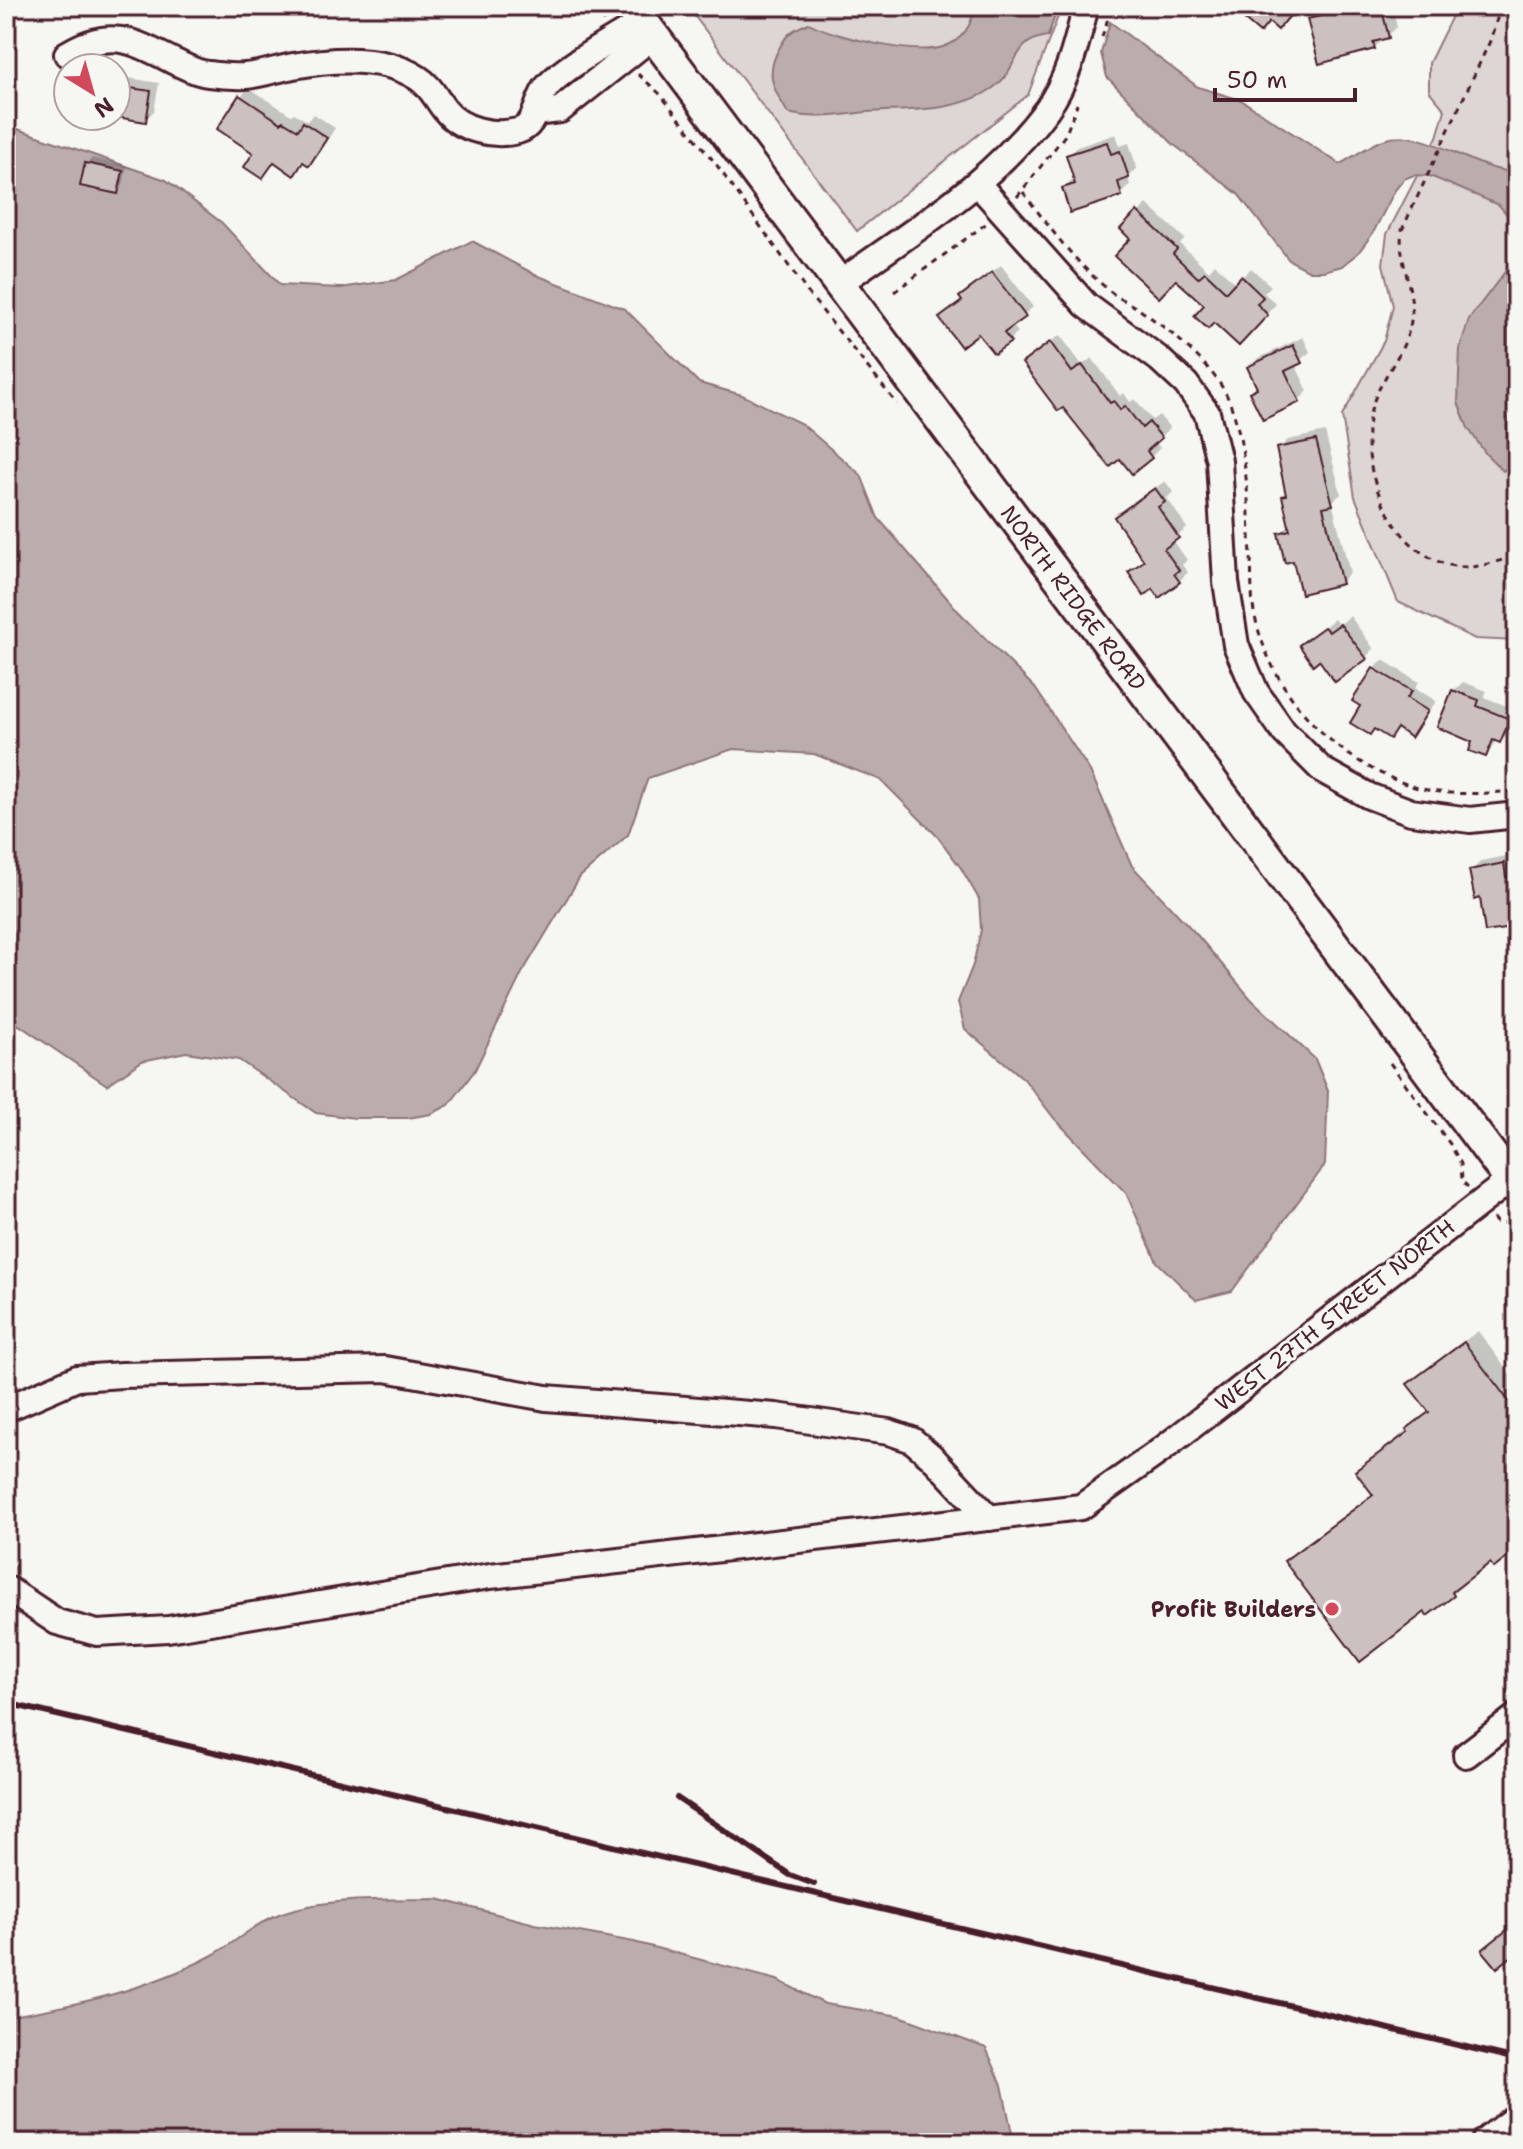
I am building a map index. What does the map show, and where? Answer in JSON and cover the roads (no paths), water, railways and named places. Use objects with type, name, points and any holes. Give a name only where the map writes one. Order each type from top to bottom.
[{"type":"main road","name":"NORTH RIDGE ROAD","points":[[642,21],[1514,1185]]},
{"type":"main road","points":[[1487,2143],[1517,2120]]},
{"type":"street","points":[[840,283],[978,184],[1048,108],[1067,72],[1086,6]]},
{"type":"street","points":[[70,52],[86,42],[107,38],[138,45],[199,73],[244,76],[339,61],[382,64],[418,77],[431,89],[447,113],[473,129],[520,131],[529,124],[535,113],[560,110],[585,93],[642,21]]},
{"type":"street","points":[[978,184],[1086,305],[1159,359],[1186,384],[1207,413],[1219,461],[1226,582],[1236,645],[1256,692],[1284,732],[1322,770],[1369,796],[1411,812],[1470,820],[1517,815]]},
{"type":"street","name":"WEST 27TH STREET NORTH","points":[[6,1588],[57,1622],[97,1633],[168,1629],[490,1576],[1081,1507],[1160,1451],[1481,1203],[1514,1185]]},
{"type":"street","points":[[6,1409],[77,1378],[385,1369],[546,1398],[776,1416],[889,1432],[912,1440],[931,1456],[989,1518]]},
{"type":"street","points":[[1466,1755],[1517,1716]]},
{"type":"railway","points":[[6,1703],[1517,2059]]},
{"type":"railway","points":[[677,1798],[790,1875],[814,1884]]},
{"type":"place","name":"Profit Builders","points":[[1332,1609]]}]
